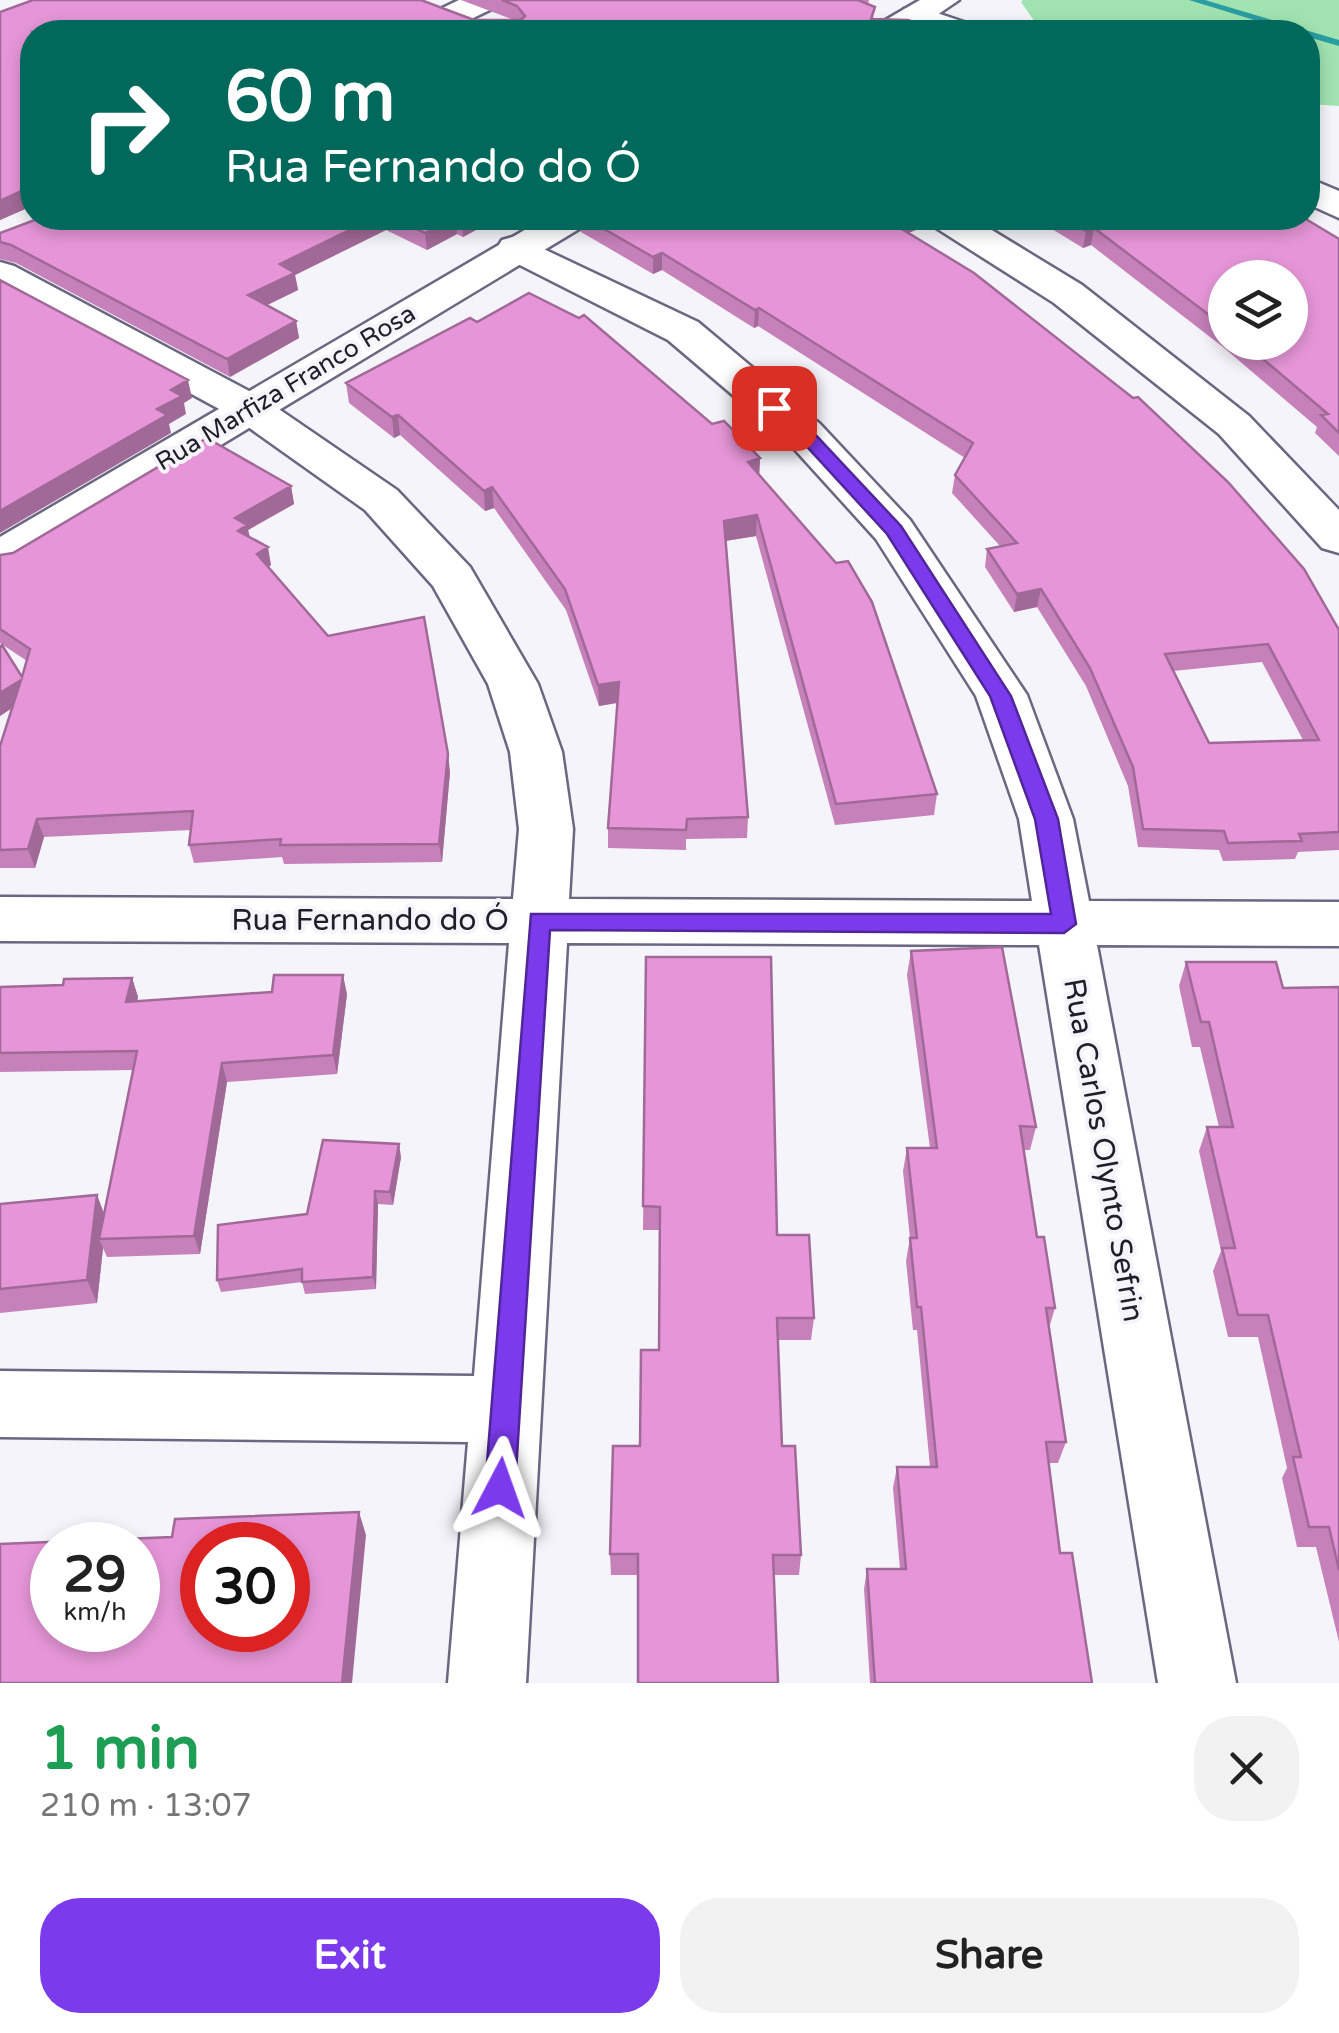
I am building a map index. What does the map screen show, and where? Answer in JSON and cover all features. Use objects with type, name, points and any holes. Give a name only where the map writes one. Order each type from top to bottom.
[{"type":"street","points":[[420,0],[477,13]]},
{"type":"street","name":"Rua Marfiza Franco Rosa","points":[[0,557],[548,230]]},
{"type":"street","points":[[965,230],[1068,294],[1234,425],[1339,538]]},
{"type":"street","name":"Rua Carlos Olynto Sefrin","points":[[516,248],[683,331],[804,434],[894,530],[1001,696],[1046,819],[1197,1683]]},
{"type":"street","points":[[0,274],[249,408],[381,500],[453,578],[504,669],[536,752],[546,829],[487,1683]]},
{"type":"street","name":"Rua Fernando do Ó","points":[[0,919],[1339,924]]},
{"type":"street","points":[[0,1404],[506,1410]]},
{"type":"green space","points":[[1339,0],[1339,106],[1320,105],[1320,20],[1034,20],[1021,2]]},
{"type":"building","points":[[33,0],[421,0],[474,20],[20,20],[20,192],[0,201],[0,12]]},
{"type":"building","points":[[502,0],[858,0],[875,7],[871,19],[908,20],[521,20],[525,16],[517,6]]},
{"type":"building","points":[[20,226],[20,230],[349,230],[280,264],[295,273],[248,295],[296,321],[227,359],[0,242],[0,233]]},
{"type":"building","points":[[1320,228],[1339,239],[1339,433],[1321,415],[1328,414],[1264,360],[1308,360],[1308,260],[1208,260],[1208,314],[1097,230]]},
{"type":"building","points":[[606,230],[903,230],[974,273],[1133,398],[1138,397],[1228,482],[1304,569],[1339,630],[1339,832],[1299,834],[1302,841],[1228,843],[1224,831],[1143,829],[1133,767],[1090,668],[1041,589],[1017,594],[987,549],[1017,543],[955,475],[973,443],[759,308],[755,310],[662,253],[653,257]],"holes":[[[1268,644],[1319,740],[1209,743],[1165,654]]]},
{"type":"building","points":[[0,280],[188,380],[171,390],[182,396],[157,409],[167,415],[0,511]]},
{"type":"building","points":[[529,293],[579,318],[584,315],[712,424],[724,421],[760,458],[748,462],[836,563],[848,561],[872,602],[937,794],[836,804],[757,515],[724,521],[748,817],[687,819],[686,830],[608,828],[619,682],[598,685],[565,589],[492,487],[484,491],[398,415],[392,417],[346,383],[470,318],[477,322]]},
{"type":"building","points":[[207,438],[291,486],[235,518],[247,525],[238,531],[268,547],[257,554],[328,636],[424,617],[448,754],[439,844],[280,845],[281,839],[189,845],[193,811],[37,819],[28,849],[0,850],[0,746],[21,680],[0,693],[0,647],[22,677],[30,649],[0,629],[0,555],[13,553]]},
{"type":"building","points":[[1002,947],[1036,1127],[1020,1126],[1037,1237],[1044,1237],[1055,1308],[1046,1308],[1066,1442],[1046,1442],[1060,1553],[1072,1553],[1092,1683],[875,1683],[867,1569],[906,1569],[897,1467],[937,1467],[910,1238],[917,1238],[907,1148],[937,1148],[911,951]]},
{"type":"building","points":[[646,957],[771,957],[777,1235],[809,1235],[814,1318],[777,1318],[782,1446],[795,1446],[801,1555],[773,1555],[778,1683],[638,1683],[638,1554],[610,1554],[613,1446],[640,1446],[641,1350],[659,1350],[660,1207],[643,1206]]},
{"type":"building","points":[[1186,962],[1276,962],[1283,988],[1339,987],[1339,1570],[1329,1527],[1309,1527],[1293,1457],[1301,1457],[1268,1315],[1238,1315],[1222,1248],[1235,1248],[1207,1127],[1233,1127],[1209,1022],[1201,1022]]},
{"type":"building","points":[[274,975],[343,975],[333,1055],[222,1063],[194,1236],[99,1239],[137,1051],[0,1053],[0,987],[63,985],[64,979],[132,978],[126,1002],[272,992]]},
{"type":"building","points":[[323,1140],[399,1144],[390,1192],[375,1191],[373,1277],[302,1282],[302,1269],[217,1280],[218,1225],[307,1214]]},
{"type":"building","points":[[97,1195],[87,1280],[0,1289],[0,1204]]},
{"type":"building","points":[[359,1512],[342,1683],[0,1683],[0,1544],[30,1543],[30,1652],[160,1652],[160,1537],[172,1537],[175,1519]]},
{"type":"waterway","points":[[1194,0],[1262,20]]},
{"type":"waterway","points":[[1320,37],[1339,43]]},
{"type":"route","points":[[500,1488],[539,921],[1064,924],[1046,819],[1001,696],[894,530],[804,434],[774,408]]}]
